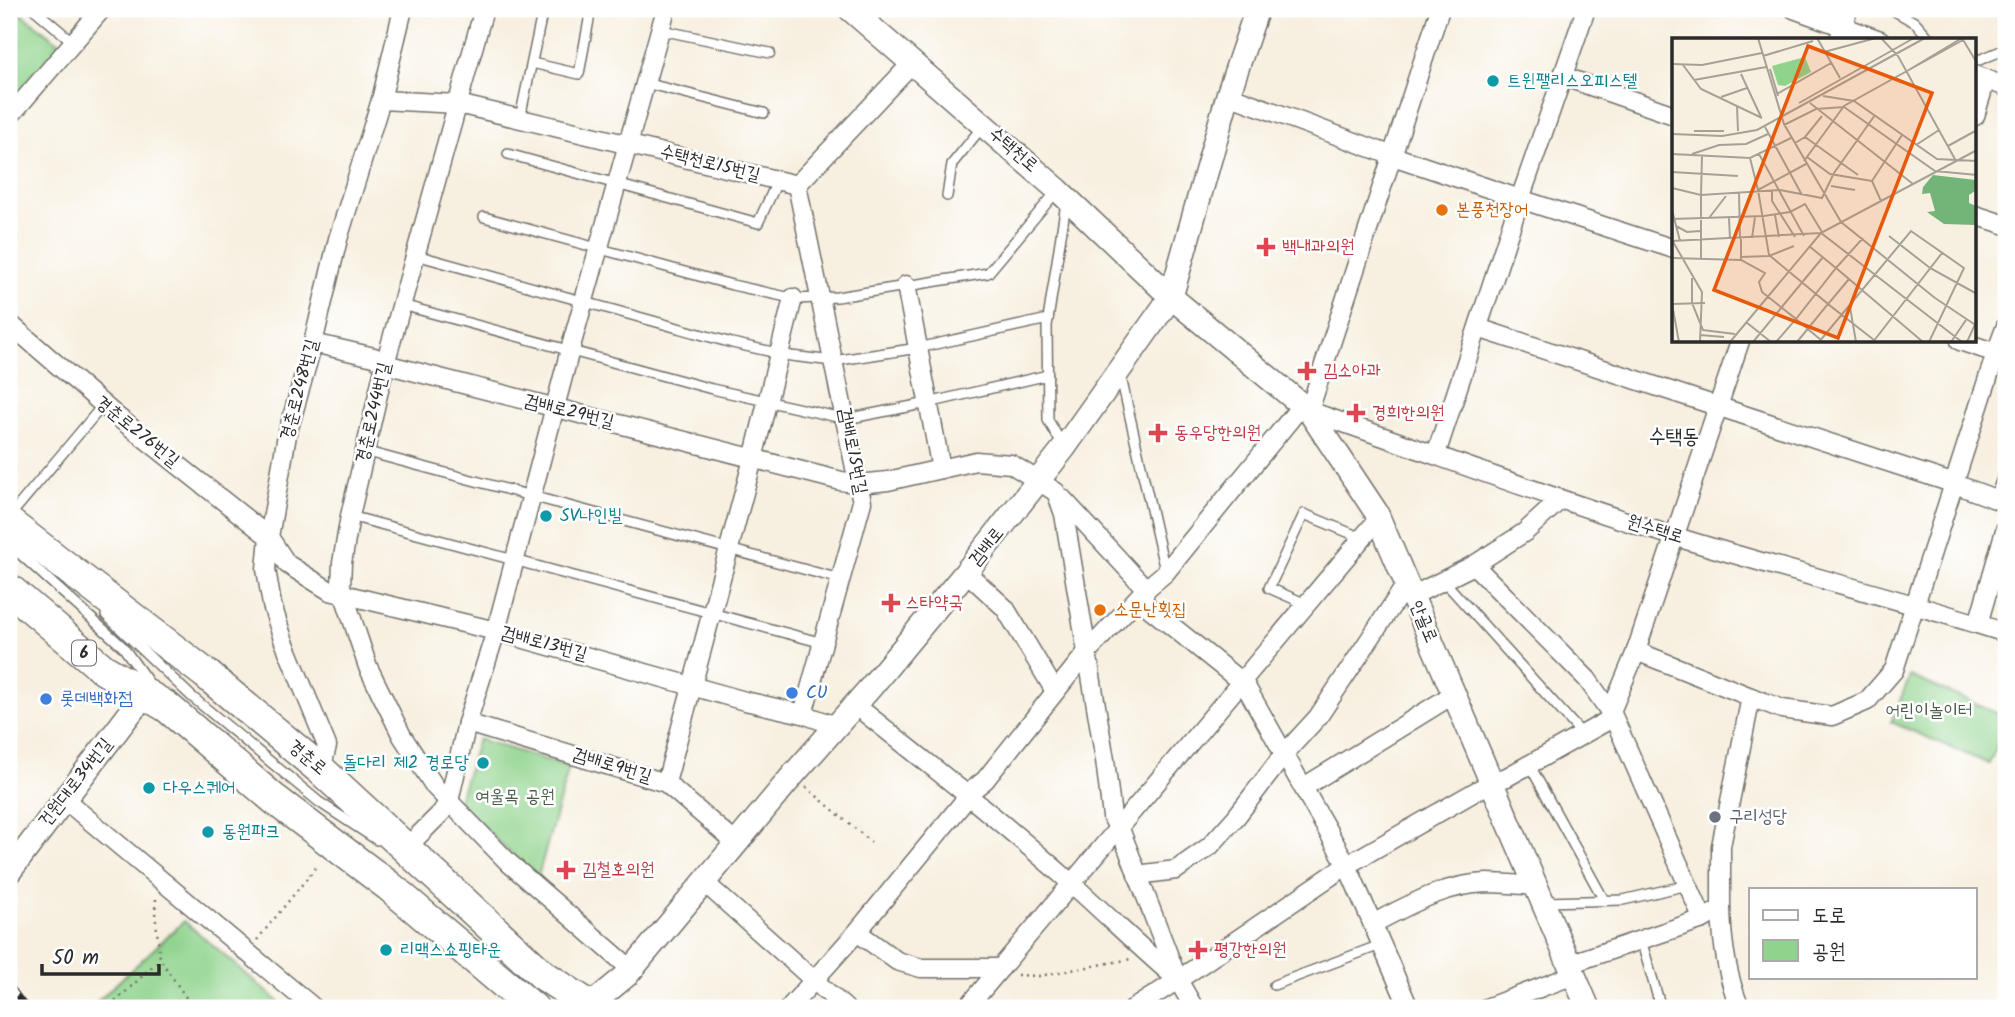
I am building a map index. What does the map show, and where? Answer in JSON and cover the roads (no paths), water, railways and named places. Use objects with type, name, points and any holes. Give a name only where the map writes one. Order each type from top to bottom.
[{"type":"main road","name":"경춘로","points":[[12,529],[206,674],[321,770],[543,975],[590,1007]]},
{"type":"main road","name":"6","points":[[9,589],[103,669],[155,701],[274,799],[389,886],[533,1008]]},
{"type":"main road","points":[[498,978],[499,1008]]},
{"type":"street","points":[[9,117],[102,9]]},
{"type":"street","name":"경춘로248번길","points":[[321,770],[327,746],[283,639],[272,605],[266,569],[269,537],[287,435],[338,239],[381,100],[403,9]]},
{"type":"street","name":"경춘로244번길","points":[[484,9],[385,364],[364,451],[342,562],[343,595],[368,667],[395,724],[429,778],[509,863],[632,970]]},
{"type":"street","points":[[414,855],[449,801],[467,723],[496,631],[626,144],[666,9]]},
{"type":"street","name":"수택천로","points":[[850,9],[1063,194],[1171,297]]},
{"type":"street","name":"검배로","points":[[590,1007],[632,970],[966,572],[1048,486],[1064,448],[1171,297],[1228,95],[1257,9]]},
{"type":"street","points":[[789,1008],[985,780],[1087,652],[1146,589],[1166,573],[1306,408],[1393,156],[1440,9]]},
{"type":"street","points":[[1436,454],[1586,9]]},
{"type":"street","points":[[1794,9],[1841,33],[1869,38]]},
{"type":"street","points":[[1841,33],[1848,9]]},
{"type":"street","points":[[797,185],[913,62]]},
{"type":"street","points":[[1562,76],[1672,114]]},
{"type":"street","points":[[1976,108],[1980,77],[2006,87]]},
{"type":"street","points":[[1228,95],[1393,156],[1672,248]]},
{"type":"street","name":"수택천로15번길","points":[[381,100],[458,104],[797,185]]},
{"type":"street","name":"검배로15번길","points":[[797,185],[862,502],[803,714]]},
{"type":"street","points":[[1976,215],[2006,225]]},
{"type":"street","points":[[906,285],[941,469]]},
{"type":"street","name":"안골로","points":[[1171,297],[1306,408],[1379,519],[1588,1008]]},
{"type":"street","points":[[666,783],[793,298]]},
{"type":"street","name":"경춘로276번길","points":[[9,323],[103,405],[269,537]]},
{"type":"street","points":[[1636,651],[1782,709],[1832,716],[1867,701],[1894,670],[2001,354],[2006,326]]},
{"type":"street","points":[[1478,328],[2003,502],[2006,480]]},
{"type":"street","name":"검배로29번길","points":[[313,343],[374,357],[385,364],[555,409],[859,484],[888,481],[976,461],[1011,464],[1048,486],[1146,589],[1142,602],[1241,682]]},
{"type":"street","points":[[1134,1008],[1348,865],[1607,720],[1636,651],[1739,343]]},
{"type":"street","points":[[1967,343],[2001,354]]},
{"type":"street","name":"원수택로","points":[[1306,408],[1560,500],[1673,536],[1915,604],[2006,633]]},
{"type":"street","points":[[1048,486],[1064,514],[1112,817],[1178,980],[1194,1008]]},
{"type":"street","points":[[1137,875],[1176,870],[1210,846],[1285,753],[1318,717],[1409,590],[1443,580],[1475,565],[1525,532],[1560,500]]},
{"type":"street","points":[[967,1008],[1379,519]]},
{"type":"street","points":[[1978,624],[2006,527]]},
{"type":"street","name":"검배로13번길","points":[[269,537],[287,564],[330,591],[496,631],[693,687],[803,714],[836,726]]},
{"type":"street","points":[[1475,565],[1587,679],[1611,712],[1703,919]]},
{"type":"street","points":[[966,572],[1006,608],[1055,691]]},
{"type":"street","points":[[1241,682],[1285,753],[1348,865],[1409,1008]]},
{"type":"street","points":[[1304,788],[1454,694]]},
{"type":"street","points":[[1740,1008],[1729,975],[1722,934],[1721,846],[1751,697]]},
{"type":"street","name":"건원대로34번길","points":[[9,872],[64,799],[155,701]]},
{"type":"street","points":[[855,705],[969,796],[1071,883],[1178,980]]},
{"type":"street","name":"검배로9번길","points":[[467,723],[666,783],[737,844]]},
{"type":"street","points":[[64,799],[314,1008]]},
{"type":"street","points":[[705,883],[845,1008]]},
{"type":"street","points":[[1374,923],[1444,890],[1485,883],[1539,894]]},
{"type":"street","points":[[1486,1008],[1572,969],[1641,940],[1703,919],[1721,909]]},
{"type":"street","points":[[857,932],[897,961],[921,968],[1001,968]]},
{"type":"lane","points":[[34,9],[73,42]]},
{"type":"lane","points":[[520,118],[543,9]]},
{"type":"lane","points":[[532,63],[579,74],[591,9]]},
{"type":"lane","points":[[1891,9],[1916,23],[1929,38]]},
{"type":"lane","points":[[661,30],[770,53]]},
{"type":"lane","points":[[1976,58],[1979,60],[2006,49]]},
{"type":"lane","points":[[645,83],[764,113]]},
{"type":"lane","points":[[947,196],[952,164],[984,125]]},
{"type":"lane","points":[[508,155],[758,223],[778,180]]},
{"type":"lane","points":[[484,217],[732,285],[793,298],[837,298],[988,273],[1063,194]]},
{"type":"lane","points":[[1063,194],[1048,319],[1048,420],[1064,448]]},
{"type":"lane","points":[[416,255],[732,343],[833,361],[918,348],[1048,319]]},
{"type":"lane","points":[[402,305],[712,389],[846,419],[1048,375]]},
{"type":"lane","points":[[1120,371],[1166,573]]},
{"type":"lane","points":[[12,529],[103,405]]},
{"type":"lane","points":[[364,451],[841,579]]},
{"type":"lane","points":[[1306,604],[1269,588],[1304,514],[1362,538]]},
{"type":"lane","points":[[350,516],[823,643]]},
{"type":"lane","points":[[12,529],[83,592]]},
{"type":"lane","points":[[12,529],[36,567],[123,647],[155,701]]},
{"type":"lane","points":[[1443,580],[1583,735]]},
{"type":"lane","points":[[102,610],[191,696],[319,802],[397,852],[414,855]]},
{"type":"lane","points":[[1528,764],[1604,900]]},
{"type":"lane","points":[[1539,894],[1623,900],[1688,886]]},
{"type":"lane","points":[[1641,940],[1661,1008]]},
{"type":"lane","points":[[1273,985],[1383,944]]},
{"type":"railway","points":[[9,985],[26,1008]]},
{"type":"place","name":"트윈팰리스오피스텔","points":[[1493,81]]},
{"type":"place","name":"본풍천장어","points":[[1442,210]]},
{"type":"place","name":"백내과의원","points":[[1266,247]]},
{"type":"place","name":"김소아과","points":[[1307,371]]},
{"type":"place","name":"경희한의원","points":[[1356,413]]},
{"type":"place","name":"동우당한의원","points":[[1158,433]]},
{"type":"place","name":"SV나인빌","points":[[546,516]]},
{"type":"place","name":"스타약국","points":[[891,603]]},
{"type":"place","name":"소문난횟집","points":[[1100,610]]},
{"type":"place","name":"CU","points":[[792,693]]},
{"type":"place","name":"롯데백화점","points":[[46,699]]},
{"type":"place","name":"돌다리 제2 경로당","points":[[483,763]]},
{"type":"place","name":"다우스퀘어","points":[[149,788]]},
{"type":"place","name":"구리성당","points":[[1715,817]]},
{"type":"place","name":"동원파크","points":[[208,832]]},
{"type":"place","name":"김철호의원","points":[[566,870]]},
{"type":"place","name":"리맥스쇼핑타운","points":[[386,950]]},
{"type":"place","name":"평강한의원","points":[[1198,950]]},
{"type":"district","name":"수택동","points":[[1674,437]]},
{"type":"park label","name":"어린이놀이터","points":[[1929,711]]},
{"type":"park label","name":"여울목 공원","points":[[515,797]]}]
